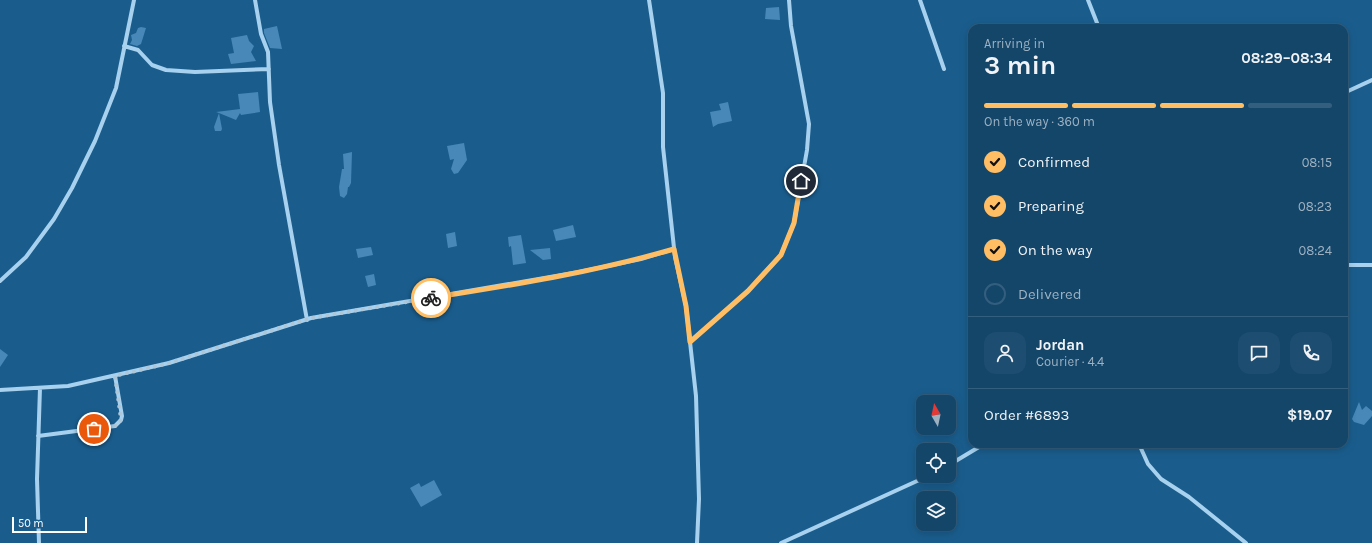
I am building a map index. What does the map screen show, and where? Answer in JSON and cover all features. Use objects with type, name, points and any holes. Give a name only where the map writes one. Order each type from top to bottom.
[{"type":"street","points":[[0,281],[26,257],[54,219],[96,142],[116,88],[134,0]]},
{"type":"street","points":[[255,0],[261,34],[268,52],[270,102],[279,165],[307,320]]},
{"type":"street","points":[[649,0],[663,93],[663,147],[674,249],[686,306],[696,396],[699,499],[697,543]]},
{"type":"street","points":[[690,342],[748,291],[781,255],[794,223],[807,150],[809,124],[791,26],[789,0]]},
{"type":"street","points":[[920,0],[944,69]]},
{"type":"street","points":[[1088,0],[1097,24]]},
{"type":"street","points":[[124,46],[138,50],[152,65],[166,70],[195,72],[269,69]]},
{"type":"street","points":[[1348,91],[1372,80]]},
{"type":"street","points":[[0,390],[68,386],[169,363],[307,320],[338,312],[579,272],[641,259],[674,249]]},
{"type":"street","points":[[1348,265],[1372,265]]},
{"type":"street","points":[[38,436],[115,426],[121,420],[122,416],[115,376]]},
{"type":"street","points":[[39,543],[37,479],[40,388]]},
{"type":"street","points":[[956,461],[977,448]]},
{"type":"street","points":[[1141,448],[1148,464],[1161,479],[1189,497],[1246,543]]},
{"type":"street","points":[[781,543],[916,481]]},
{"type":"building","points":[[779,7],[780,20],[765,19],[766,8]]},
{"type":"building","points":[[277,26],[282,49],[270,48],[264,33],[264,29]]},
{"type":"building","points":[[138,28],[146,28],[141,44],[137,46],[130,44],[132,40],[131,35],[136,33]]},
{"type":"building","points":[[247,35],[249,41],[254,46],[251,52],[256,61],[231,64],[228,54],[234,53],[231,38]]},
{"type":"building","points":[[258,92],[260,112],[241,115],[240,113],[236,120],[216,112],[240,109],[238,94]]},
{"type":"building","points":[[728,102],[732,121],[718,124],[713,127],[710,112],[721,110],[719,104]]},
{"type":"building","points":[[219,113],[222,129],[221,131],[215,131],[214,127]]},
{"type":"building","points":[[464,143],[467,160],[458,173],[454,174],[451,169],[454,159],[450,160],[447,146]]},
{"type":"building","points":[[352,152],[351,183],[344,198],[340,196],[339,187],[342,169],[344,169],[343,154]]},
{"type":"building","points":[[573,225],[576,237],[556,241],[553,230]]},
{"type":"building","points":[[455,232],[457,246],[448,248],[446,234]]},
{"type":"building","points":[[521,235],[526,263],[513,265],[511,246],[509,247],[508,237]]},
{"type":"building","points":[[371,247],[373,255],[358,258],[356,249]]},
{"type":"building","points":[[550,248],[551,259],[543,260],[530,250]]},
{"type":"building","points":[[374,274],[376,285],[368,287],[365,276]]},
{"type":"building","points":[[0,349],[8,355],[0,367]]},
{"type":"building","points":[[1359,402],[1362,410],[1366,406],[1372,411],[1372,416],[1364,425],[1354,422],[1352,419]]},
{"type":"building","points":[[434,480],[442,495],[421,507],[410,488],[419,483],[421,487]]},
{"type":"way so far","points":[[94,429],[115,426],[121,420],[122,416],[115,376],[169,363],[311,318],[338,312],[431,298]]},
{"type":"route","points":[[431,298],[579,272],[641,259],[674,249],[686,306],[690,342],[718,319],[748,291],[781,255],[794,223],[801,181]]}]
